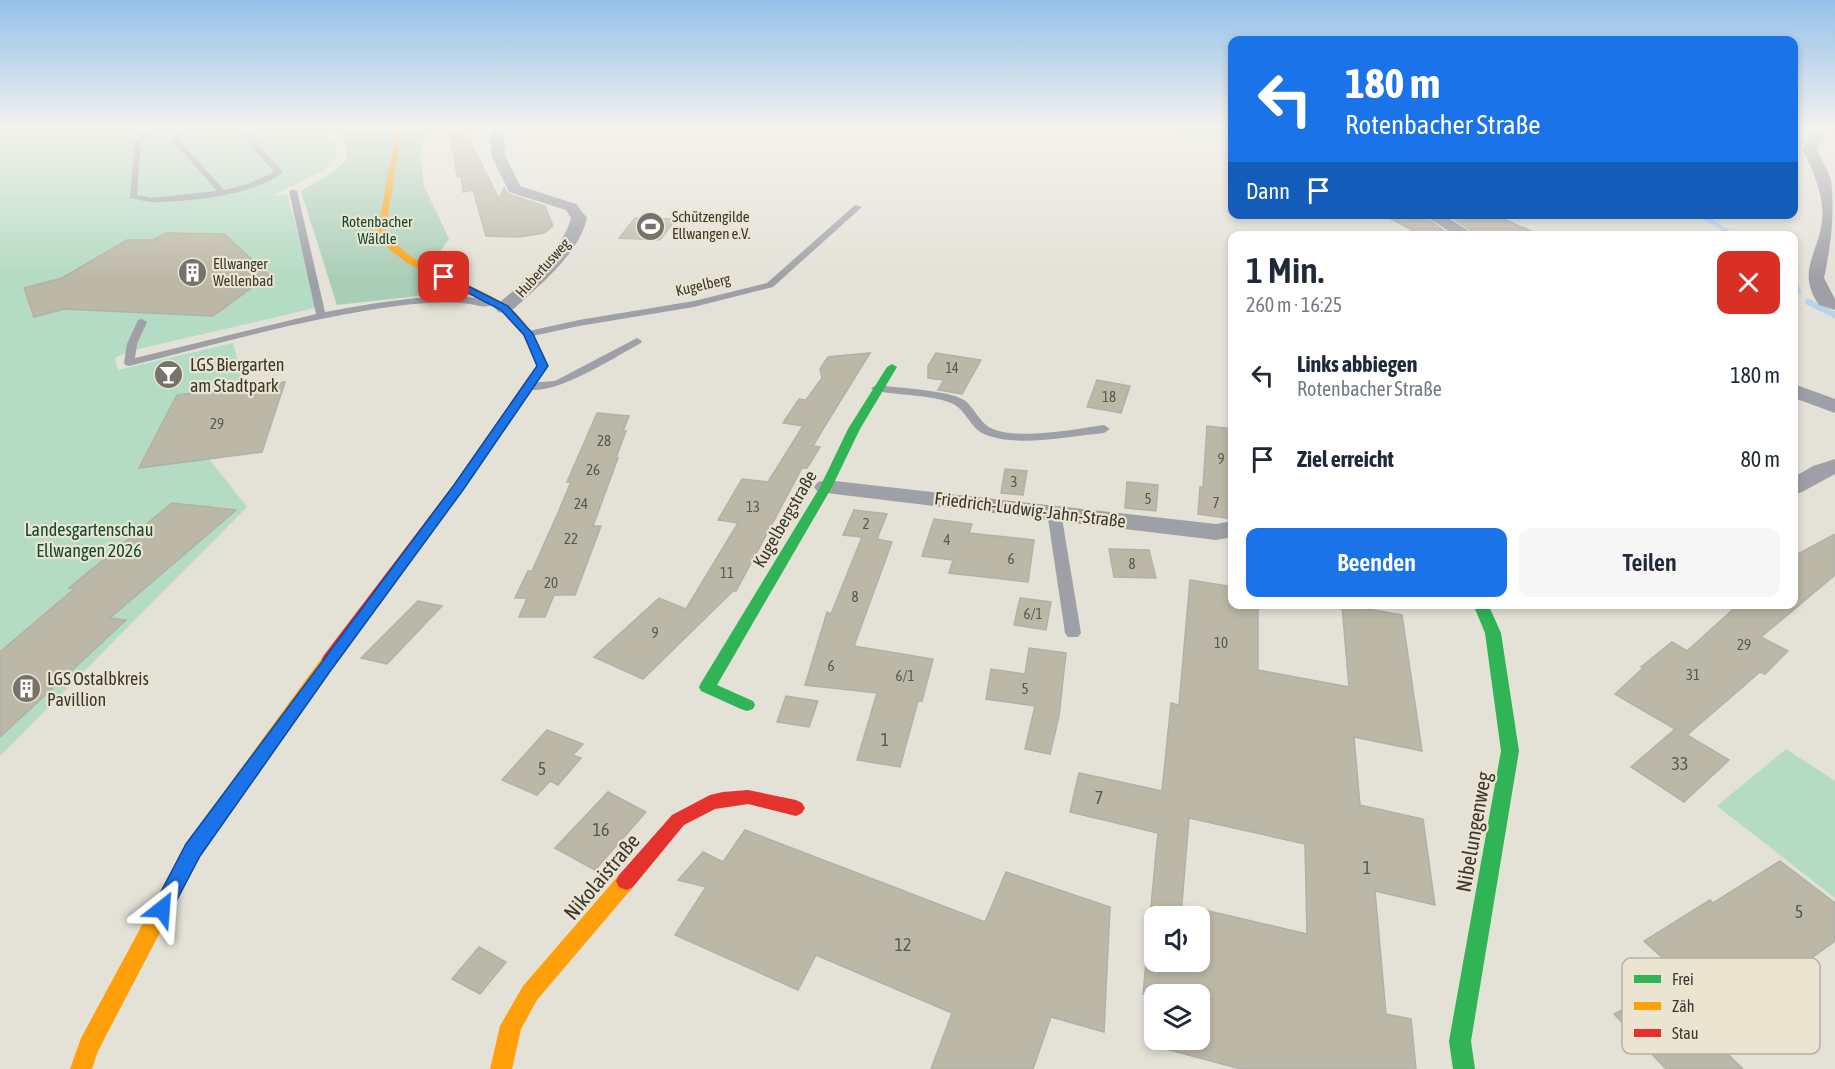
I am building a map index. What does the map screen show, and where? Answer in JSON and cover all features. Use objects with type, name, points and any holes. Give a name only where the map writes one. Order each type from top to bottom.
[{"type":"street","points":[[81,1069],[89,1046],[184,850],[458,488],[542,366],[528,334],[504,308],[410,261],[392,247],[381,232],[391,179]]},
{"type":"street","name":"Hubertusweg","points":[[504,308],[535,280],[575,232],[579,218],[571,207],[514,189],[509,179]]},
{"type":"street","points":[[1823,179],[1830,220],[1815,278],[1830,303]]},
{"type":"street","points":[[1439,219],[1460,231]]},
{"type":"street","name":"Kugelbergstraße","points":[[747,705],[706,687],[826,487],[854,429],[877,388],[892,367]]},
{"type":"street","points":[[1798,392],[1835,406]]},
{"type":"street","points":[[1798,485],[1835,466]]},
{"type":"street","name":"Friedrich-Ludwig-Jahn-Straße","points":[[826,487],[1216,532],[1228,530]]},
{"type":"street","name":"Nibelungenweg","points":[[1464,1069],[1460,1041],[1510,751],[1493,633],[1482,609]]},
{"type":"street","name":"Nikolaistraße","points":[[501,1069],[511,1026],[530,993],[678,820],[707,803],[728,797],[753,796],[796,808]]},
{"type":"lane","points":[[135,179],[133,196],[151,200],[256,185],[267,179]]},
{"type":"lane","points":[[210,179],[221,191]]},
{"type":"lane","points":[[293,190],[321,315]]},
{"type":"lane","name":"Kugelberg","points":[[528,334],[694,304],[770,285],[858,207]]},
{"type":"lane","points":[[142,322],[132,344],[129,363],[321,315],[425,298],[464,299],[504,308]]},
{"type":"lane","points":[[528,386],[557,384],[637,341]]},
{"type":"lane","points":[[877,388],[952,399],[964,403],[975,422],[987,431],[1004,436],[1104,429]]},
{"type":"lane","points":[[1054,512],[1073,633]]},
{"type":"green space","name":"Landesgartenschau Ellwangen 2026","points":[[0,179],[307,179],[272,196],[287,195],[319,307],[130,351],[115,358],[118,370],[233,343],[245,387],[140,468],[209,459],[247,507],[0,756]]},
{"type":"green space","name":"Rotenbacher Wäldle","points":[[322,179],[423,179],[424,186],[449,239],[421,278],[455,292],[337,305],[301,191]]},
{"type":"green space","points":[[1786,749],[1835,781],[1835,898],[1717,806]]},
{"type":"building","points":[[461,179],[489,179],[499,199],[504,188],[508,194],[545,206],[553,226],[544,233],[519,237],[486,236],[473,190],[463,192]]},
{"type":"building","name":"Schützengilde Ellwangen e.V.","points":[[635,218],[676,219],[660,240],[619,238]]},
{"type":"building","points":[[1391,219],[1428,219],[1444,231],[1414,231]]},
{"type":"building","points":[[1454,219],[1504,219],[1531,231],[1472,231]]},
{"type":"building","name":"Ellwanger Wellenbad","points":[[166,233],[224,234],[269,275],[213,316],[64,309],[34,317],[24,288],[62,278],[127,240],[153,240]]},
{"type":"building","points":[[870,353],[813,446],[820,447],[807,468],[802,468],[736,591],[733,591],[643,679],[594,657],[659,598],[686,609],[738,523],[718,520],[742,479],[768,482],[803,426],[783,423],[799,399],[806,400],[822,378],[820,369],[828,357]]},
{"type":"building","points":[[936,353],[981,360],[962,394],[938,390],[944,380],[928,378],[928,366]]},
{"type":"building","points":[[1097,380],[1130,386],[1121,413],[1087,407]]},
{"type":"building","points":[[285,382],[262,452],[139,468],[177,395]]},
{"type":"building","points":[[597,413],[629,416],[623,431],[626,431],[616,458],[618,458],[593,526],[601,526],[575,595],[554,595],[545,617],[519,617],[527,598],[515,598],[528,571],[532,571],[557,515],[571,482],[567,482]]},
{"type":"building","points":[[1207,426],[1228,428],[1228,518],[1198,514],[1200,487],[1203,487]]},
{"type":"building","points":[[1005,469],[1027,471],[1023,495],[1001,493]]},
{"type":"building","points":[[1127,482],[1158,485],[1156,511],[1125,508]]},
{"type":"building","points":[[172,503],[236,510],[110,618],[126,620],[0,737],[0,652],[74,589],[69,588]]},
{"type":"building","points":[[854,510],[887,514],[877,539],[892,542],[854,646],[933,659],[922,701],[918,701],[900,767],[857,760],[877,693],[805,685],[827,612],[831,614],[862,537],[843,535]]},
{"type":"building","points":[[934,519],[972,524],[969,533],[1034,540],[1028,582],[949,573],[953,560],[922,556]]},
{"type":"building","points":[[1835,534],[1835,575],[1798,606],[1798,554]]},
{"type":"building","points":[[1109,549],[1149,550],[1156,578],[1114,577]]},
{"type":"building","points":[[1190,580],[1228,586],[1228,609],[1258,609],[1258,670],[1349,687],[1342,609],[1366,609],[1402,615],[1422,751],[1354,737],[1360,805],[1423,819],[1435,905],[1375,891],[1386,1014],[1411,1019],[1416,1069],[1241,1069],[1169,1050],[1210,1050],[1210,984],[1144,984],[1143,994],[1145,972],[1210,972],[1210,911],[1307,934],[1305,844],[1189,818],[1182,906],[1151,906],[1158,833],[1070,812],[1079,773],[1162,791],[1171,703],[1179,705]]},
{"type":"building","points":[[1020,598],[1051,602],[1046,630],[1014,625]]},
{"type":"building","points":[[418,601],[442,606],[387,664],[361,658]]},
{"type":"building","points":[[1733,609],[1794,609],[1761,637],[1788,651],[1765,674],[1760,672],[1687,735],[1729,760],[1684,802],[1631,767],[1675,729],[1615,694],[1643,668],[1641,667],[1672,642],[1687,651]]},
{"type":"building","points":[[1029,648],[1066,653],[1059,716],[1050,754],[1025,749],[1035,706],[986,699],[991,669],[1025,674]]},
{"type":"building","points":[[786,696],[818,701],[809,727],[777,722]]},
{"type":"building","points":[[547,730],[583,744],[573,755],[581,758],[558,785],[550,781],[537,795],[502,780]]},
{"type":"building","points":[[608,792],[646,812],[595,870],[555,848]]},
{"type":"building","points":[[745,830],[985,922],[1006,872],[1110,907],[1104,1032],[1051,1017],[1033,1069],[931,1069],[952,1013],[816,955],[798,990],[675,935],[706,887],[678,880],[703,852],[723,862]]},
{"type":"building","points":[[1780,861],[1835,903],[1835,941],[1811,958],[1663,958],[1644,941],[1710,900],[1713,903]]},
{"type":"building","points":[[479,947],[506,962],[480,994],[452,979]]},
{"type":"building","points":[[1622,1010],[1622,1022],[1614,1014]]},
{"type":"building","points":[[1652,1054],[1728,1054],[1743,1069],[1666,1069]]},
{"type":"waterway","points":[[1708,219],[1726,231]]},
{"type":"waterway","points":[[1808,302],[1835,315]]},
{"type":"traffic: fast","points":[[747,705],[707,687],[826,487],[854,429],[892,367]]},
{"type":"traffic: fast","points":[[1464,1069],[1460,1041],[1510,751],[1493,633],[1482,609]]},
{"type":"traffic: slow","points":[[391,179],[381,233],[392,247],[410,261],[504,308],[528,334],[542,365],[534,377]]},
{"type":"traffic: slow","points":[[81,1069],[89,1046],[193,850],[330,659]]},
{"type":"traffic: slow","points":[[501,1069],[511,1026],[530,993],[626,881]]},
{"type":"traffic: jam","points":[[330,659],[458,487],[534,377]]},
{"type":"traffic: jam","points":[[626,881],[678,820],[710,803],[723,799],[748,797],[796,808]]},
{"type":"place","name":"Schützengilde Ellwangen e.V.","points":[[651,226]]},
{"type":"place","name":"Ellwanger Wellenbad","points":[[192,273]]},
{"type":"place","name":"LGS Biergarten am Stadtpark","points":[[169,375]]},
{"type":"place","name":"LGS Ostalbkreis Pavillion","points":[[26,689]]},
{"type":"route","points":[[162,909],[193,850],[458,488],[542,366],[528,334],[504,308],[444,277]]}]
